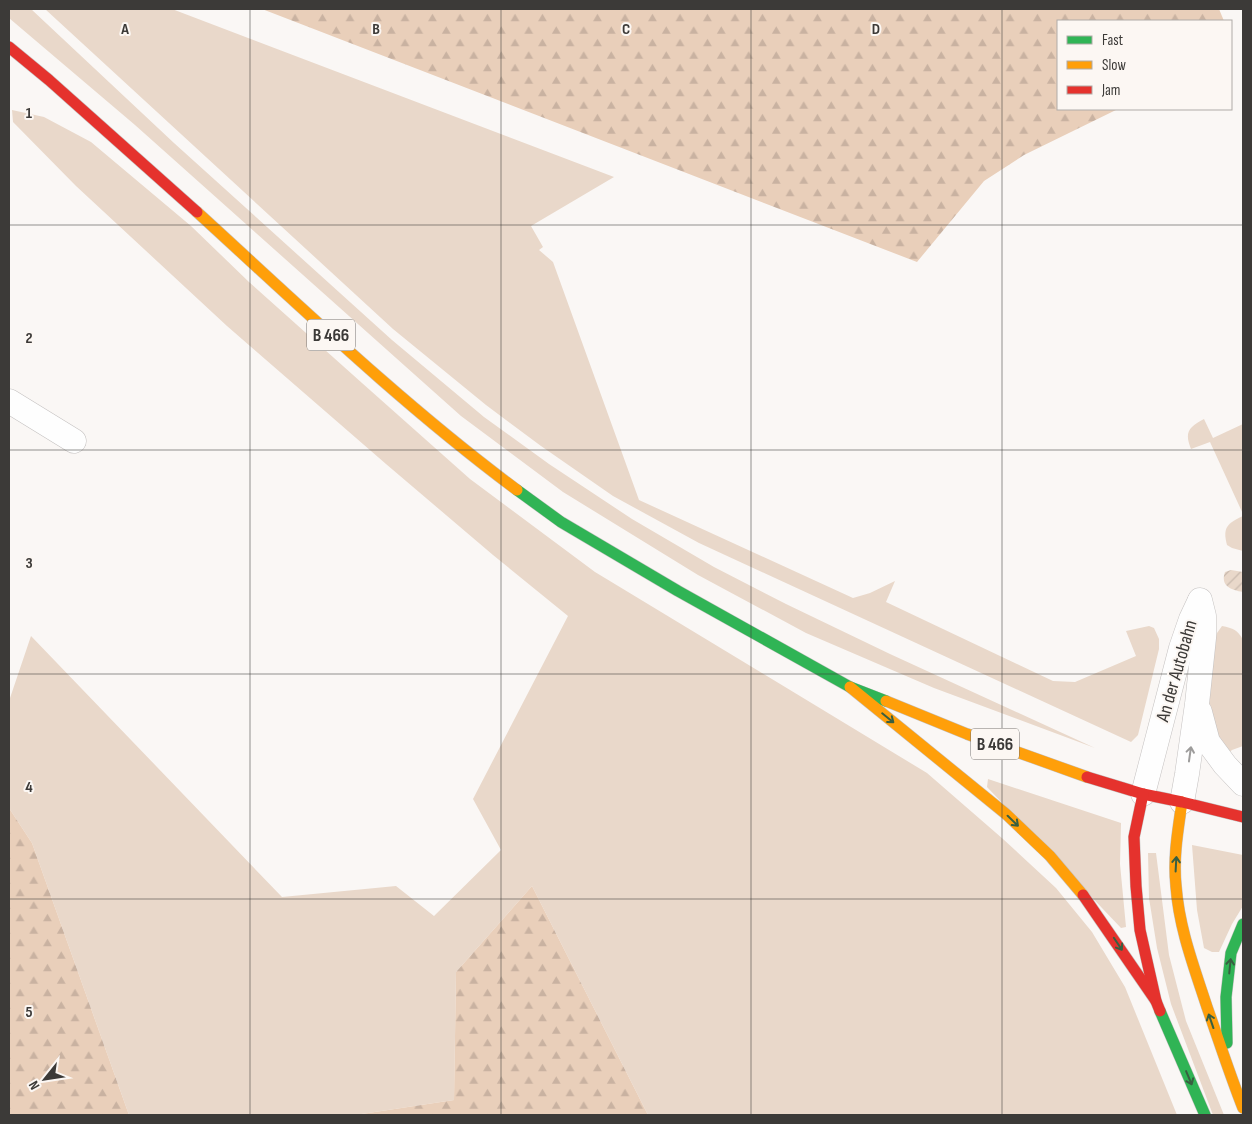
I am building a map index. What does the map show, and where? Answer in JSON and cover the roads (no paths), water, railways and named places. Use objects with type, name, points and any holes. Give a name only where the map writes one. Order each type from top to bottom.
[{"type":"main road","name":"B 466","points":[[9,47],[152,172],[378,377],[481,463],[561,522],[678,591],[850,687],[967,734],[1086,777],[1143,794],[1243,817]]},
{"type":"main road","points":[[850,687],[1006,814],[1050,856],[1086,898],[1156,1001]]},
{"type":"main road","points":[[1143,794],[1134,837],[1140,930],[1156,1001],[1205,1115]]},
{"type":"main road","points":[[1182,802],[1175,867],[1177,899],[1183,932],[1194,972],[1243,1108]]},
{"type":"main road","points":[[1228,1067],[1226,997],[1231,953],[1243,924]]},
{"type":"street","points":[[9,401],[74,441]]},
{"type":"street","name":"An der Autobahn","points":[[1143,794],[1181,648],[1200,600],[1204,616],[1204,638],[1197,704],[1182,802]]},
{"type":"street","points":[[1197,704],[1208,742],[1243,784]]}]
